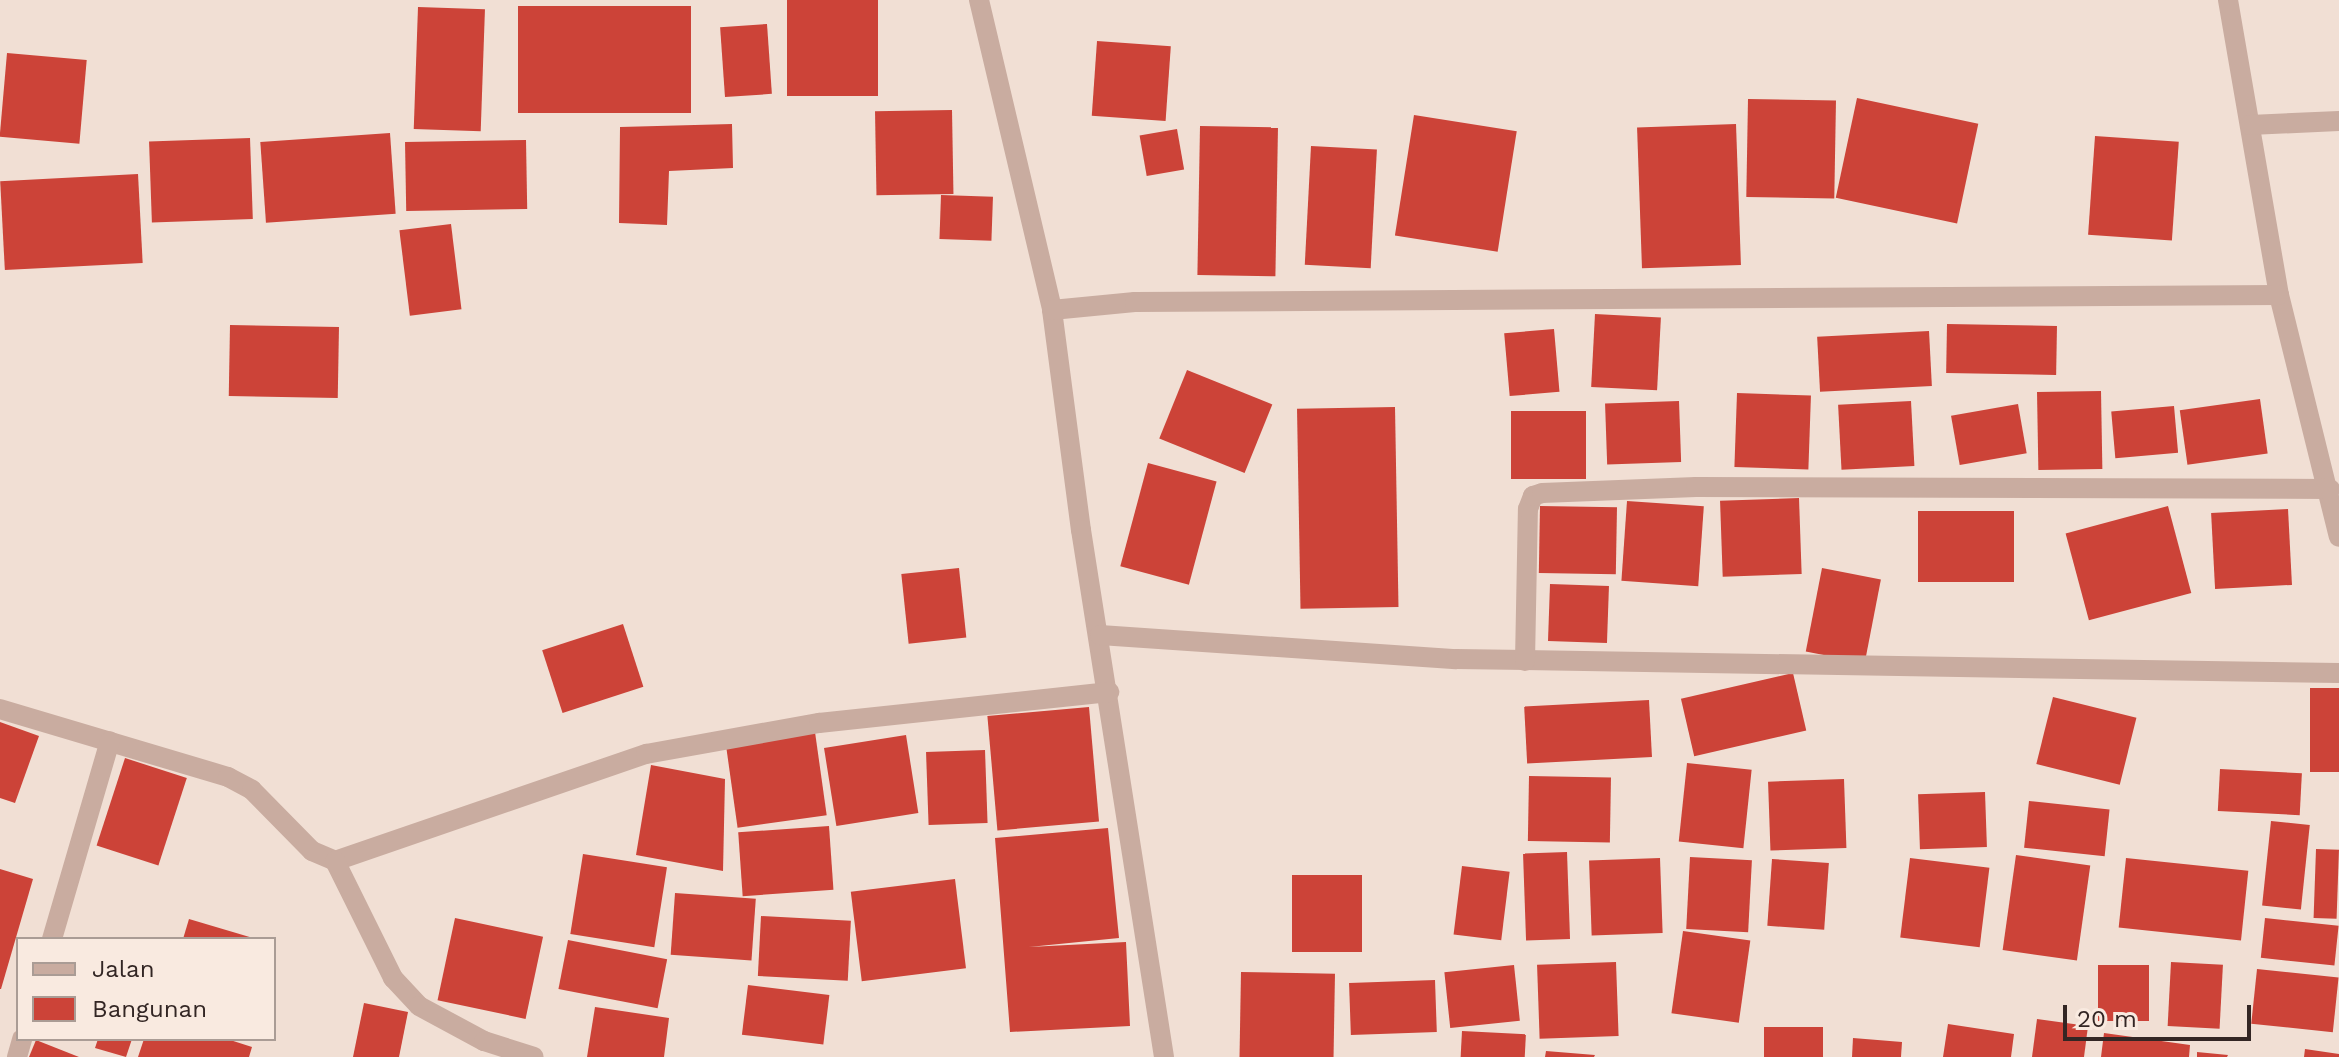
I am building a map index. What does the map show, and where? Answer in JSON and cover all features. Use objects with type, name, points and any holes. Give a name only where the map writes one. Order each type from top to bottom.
[{"type":"street","points":[[979,0],[1052,310],[1072,439],[1081,530],[1101,640],[1164,1057]]},
{"type":"street","points":[[2228,0],[2279,295],[2336,509],[2339,537]]},
{"type":"street","points":[[2250,125],[2339,121]]},
{"type":"street","points":[[1052,310],[1135,302],[2279,295]]},
{"type":"street","points":[[1525,661],[1528,509],[1533,496],[1542,493],[1696,487],[2330,489]]},
{"type":"street","points":[[1101,640],[1525,661],[2339,673]]},
{"type":"street","points":[[335,861],[646,754],[819,723],[1108,686]]},
{"type":"street","points":[[0,709],[240,783],[312,851],[335,861],[393,978],[419,1006],[471,1035],[534,1057]]},
{"type":"street","points":[[53,937],[110,741]]},
{"type":"building","points":[[787,0],[878,0],[878,96],[787,96]]},
{"type":"building","points":[[518,6],[691,6],[691,113],[518,113]]},
{"type":"building","points":[[418,7],[485,9],[481,131],[414,129]]},
{"type":"building","points":[[767,24],[772,94],[725,97],[720,27]]},
{"type":"building","points":[[1097,41],[1171,46],[1166,121],[1092,116]]},
{"type":"building","points":[[7,53],[87,60],[79,144],[0,137]]},
{"type":"building","points":[[1857,98],[1978,124],[1957,224],[1836,198]]},
{"type":"building","points":[[1748,99],[1836,101],[1834,199],[1746,197]]},
{"type":"building","points":[[952,110],[953,194],[876,195],[875,111]]},
{"type":"building","points":[[1414,115],[1517,131],[1498,252],[1395,235]]},
{"type":"building","points":[[732,124],[733,168],[669,171],[667,225],[619,223],[620,127]]},
{"type":"building","points":[[1736,124],[1741,265],[1642,268],[1637,127]]},
{"type":"building","points":[[1200,126],[1278,127],[1275,276],[1197,275]]},
{"type":"building","points":[[1177,129],[1184,169],[1147,176],[1140,136]]},
{"type":"building","points":[[390,133],[396,214],[266,223],[260,142]]},
{"type":"building","points":[[2095,136],[2179,142],[2172,241],[2088,235]]},
{"type":"building","points":[[250,138],[253,219],[152,222],[149,142]]},
{"type":"building","points":[[526,140],[527,209],[406,211],[405,142]]},
{"type":"building","points":[[1311,146],[1377,149],[1371,268],[1305,265]]},
{"type":"building","points":[[138,174],[143,263],[5,270],[0,181]]},
{"type":"building","points":[[941,195],[993,197],[991,241],[939,239]]},
{"type":"building","points":[[451,224],[461,309],[410,316],[399,230]]},
{"type":"building","points":[[1595,314],[1661,317],[1657,390],[1591,387]]},
{"type":"building","points":[[1947,324],[2057,326],[2056,375],[1946,373]]},
{"type":"building","points":[[230,325],[339,327],[338,398],[229,396]]},
{"type":"building","points":[[1554,329],[1559,392],[1510,396],[1504,333]]},
{"type":"building","points":[[1929,331],[1932,386],[1820,392],[1817,337]]},
{"type":"building","points":[[1187,370],[1272,404],[1245,473],[1159,439]]},
{"type":"building","points":[[2101,391],[2102,469],[2038,470],[2037,392]]},
{"type":"building","points":[[1737,393],[1811,396],[1808,470],[1734,467]]},
{"type":"building","points":[[2260,399],[2268,453],[2187,465],[2180,410]]},
{"type":"building","points":[[1679,401],[1681,462],[1607,465],[1605,404]]},
{"type":"building","points":[[1911,401],[1914,466],[1842,470],[1838,405]]},
{"type":"building","points":[[2018,404],[2027,453],[1960,465],[1951,416]]},
{"type":"building","points":[[2174,406],[2178,453],[2115,458],[2111,411]]},
{"type":"building","points":[[1395,407],[1398,607],[1301,609],[1297,409]]},
{"type":"building","points":[[1511,411],[1586,411],[1586,479],[1511,479]]},
{"type":"building","points":[[1148,463],[1217,481],[1189,585],[1120,566]]},
{"type":"building","points":[[1799,498],[1802,574],[1723,577],[1720,501]]},
{"type":"building","points":[[1627,501],[1704,506],[1698,586],[1621,581]]},
{"type":"building","points":[[1540,506],[1617,507],[1616,574],[1539,573]]},
{"type":"building","points":[[2168,506],[2191,593],[2089,620],[2066,533]]},
{"type":"building","points":[[2288,509],[2292,585],[2215,589],[2211,513]]},
{"type":"building","points":[[1918,511],[2014,511],[2014,582],[1918,582]]},
{"type":"building","points":[[959,568],[966,638],[909,644],[901,574]]},
{"type":"building","points":[[1822,568],[1881,579],[1865,663],[1806,651]]},
{"type":"building","points":[[1550,584],[1609,586],[1607,643],[1548,641]]},
{"type":"building","points":[[623,624],[643,687],[563,713],[542,650]]},
{"type":"building","points":[[1793,673],[1806,730],[1694,756],[1681,699]]},
{"type":"building","points":[[2310,688],[2339,688],[2339,772],[2310,772]]},
{"type":"building","points":[[2053,697],[2136,718],[2120,785],[2036,764]]},
{"type":"building","points":[[1649,700],[1652,757],[1527,763],[1524,707]]},
{"type":"building","points":[[1089,707],[1099,822],[997,830],[987,716]]},
{"type":"building","points":[[0,722],[39,736],[15,803],[0,798]]},
{"type":"building","points":[[815,732],[827,815],[738,828],[726,745]]},
{"type":"building","points":[[906,735],[918,813],[836,826],[824,748]]},
{"type":"building","points":[[985,750],[988,823],[929,825],[926,752]]},
{"type":"building","points":[[125,758],[187,778],[158,866],[97,845]]},
{"type":"building","points":[[1687,763],[1752,770],[1743,848],[1679,842]]},
{"type":"building","points":[[651,765],[725,779],[723,871],[636,855]]},
{"type":"building","points":[[2220,769],[2302,773],[2300,815],[2218,811]]},
{"type":"building","points":[[1529,776],[1611,777],[1610,842],[1528,841]]},
{"type":"building","points":[[1844,779],[1846,848],[1770,851],[1768,782]]},
{"type":"building","points":[[1985,792],[1987,847],[1920,849],[1918,794]]},
{"type":"building","points":[[2029,801],[2110,809],[2105,856],[2024,848]]},
{"type":"building","points":[[2271,821],[2310,825],[2301,910],[2262,906]]},
{"type":"building","points":[[829,826],[833,890],[743,896],[738,832]]},
{"type":"building","points":[[1108,828],[1119,938],[1029,947],[1126,942],[1130,1026],[1010,1032],[995,838]]},
{"type":"building","points":[[2316,849],[2339,850],[2337,919],[2314,918]]},
{"type":"building","points":[[1567,852],[1570,939],[1526,940],[1523,854]]},
{"type":"building","points":[[583,854],[667,867],[654,947],[570,934]]},
{"type":"building","points":[[2016,855],[2090,865],[2077,961],[2003,950]]},
{"type":"building","points":[[1690,857],[1752,860],[1748,932],[1686,929]]},
{"type":"building","points":[[1660,858],[1663,933],[1592,935],[1589,860]]},
{"type":"building","points":[[1910,858],[1989,868],[1980,947],[1900,937]]},
{"type":"building","points":[[2126,858],[2248,871],[2241,940],[2119,928]]},
{"type":"building","points":[[1772,859],[1829,863],[1824,930],[1767,926]]},
{"type":"building","points":[[1462,866],[1510,872],[1501,940],[1454,934]]},
{"type":"building","points":[[0,869],[33,879],[0,989]]},
{"type":"building","points":[[1292,875],[1362,875],[1362,952],[1292,952]]},
{"type":"building","points":[[955,879],[966,968],[862,981],[851,892]]},
{"type":"building","points":[[675,893],[756,899],[751,960],[671,955]]},
{"type":"building","points":[[761,916],[851,921],[848,981],[758,976]]},
{"type":"building","points":[[455,918],[543,937],[526,1019],[438,1000]]},
{"type":"building","points":[[2265,918],[2339,926],[2334,966],[2261,958]]},
{"type":"building","points":[[189,919],[250,937],[184,937]]},
{"type":"building","points":[[1683,931],[1750,940],[1739,1023],[1671,1013]]},
{"type":"building","points":[[568,940],[667,959],[658,1008],[558,989]]},
{"type":"building","points":[[1616,962],[1619,1036],[1540,1039],[1537,965]]},
{"type":"building","points":[[2171,962],[2223,965],[2220,1029],[2168,1026]]},
{"type":"building","points":[[1514,965],[1520,1021],[1450,1028],[1444,972]]},
{"type":"building","points":[[2098,965],[2149,965],[2149,1021],[2098,1021]]},
{"type":"building","points":[[2257,969],[2339,978],[2333,1032],[2251,1024]]},
{"type":"building","points":[[1241,972],[1335,974],[1334,1057],[1240,1057]]},
{"type":"building","points":[[1435,980],[1437,1032],[1351,1035],[1349,983]]},
{"type":"building","points":[[748,985],[829,995],[823,1045],[742,1035]]},
{"type":"building","points":[[364,1003],[408,1012],[399,1057],[353,1057]]},
{"type":"building","points":[[595,1007],[669,1018],[664,1057],[587,1057]]},
{"type":"building","points":[[2037,1019],[2088,1026],[2084,1057],[2032,1057]]},
{"type":"building","points":[[1948,1024],[2014,1034],[2011,1057],[1943,1057]]},
{"type":"building","points":[[1764,1027],[1823,1027],[1823,1057],[1764,1057]]},
{"type":"building","points":[[1462,1031],[1526,1034],[1525,1057],[1461,1057]]},
{"type":"building","points":[[2104,1033],[2190,1045],[2189,1057],[2101,1057]]},
{"type":"building","points":[[1853,1038],[1902,1042],[1901,1057],[1852,1057]]},
{"type":"building","points":[[36,1041],[39,1041],[79,1057],[29,1057]]},
{"type":"building","points":[[97,1041],[131,1041],[126,1057],[95,1048]]},
{"type":"building","points":[[143,1041],[233,1041],[252,1047],[249,1057],[138,1057]]},
{"type":"building","points":[[2305,1049],[2339,1054],[2339,1057],[2304,1057]]},
{"type":"building","points":[[1546,1051],[1595,1055],[1545,1057]]},
{"type":"building","points":[[2197,1052],[2228,1055],[2197,1057]]}]
